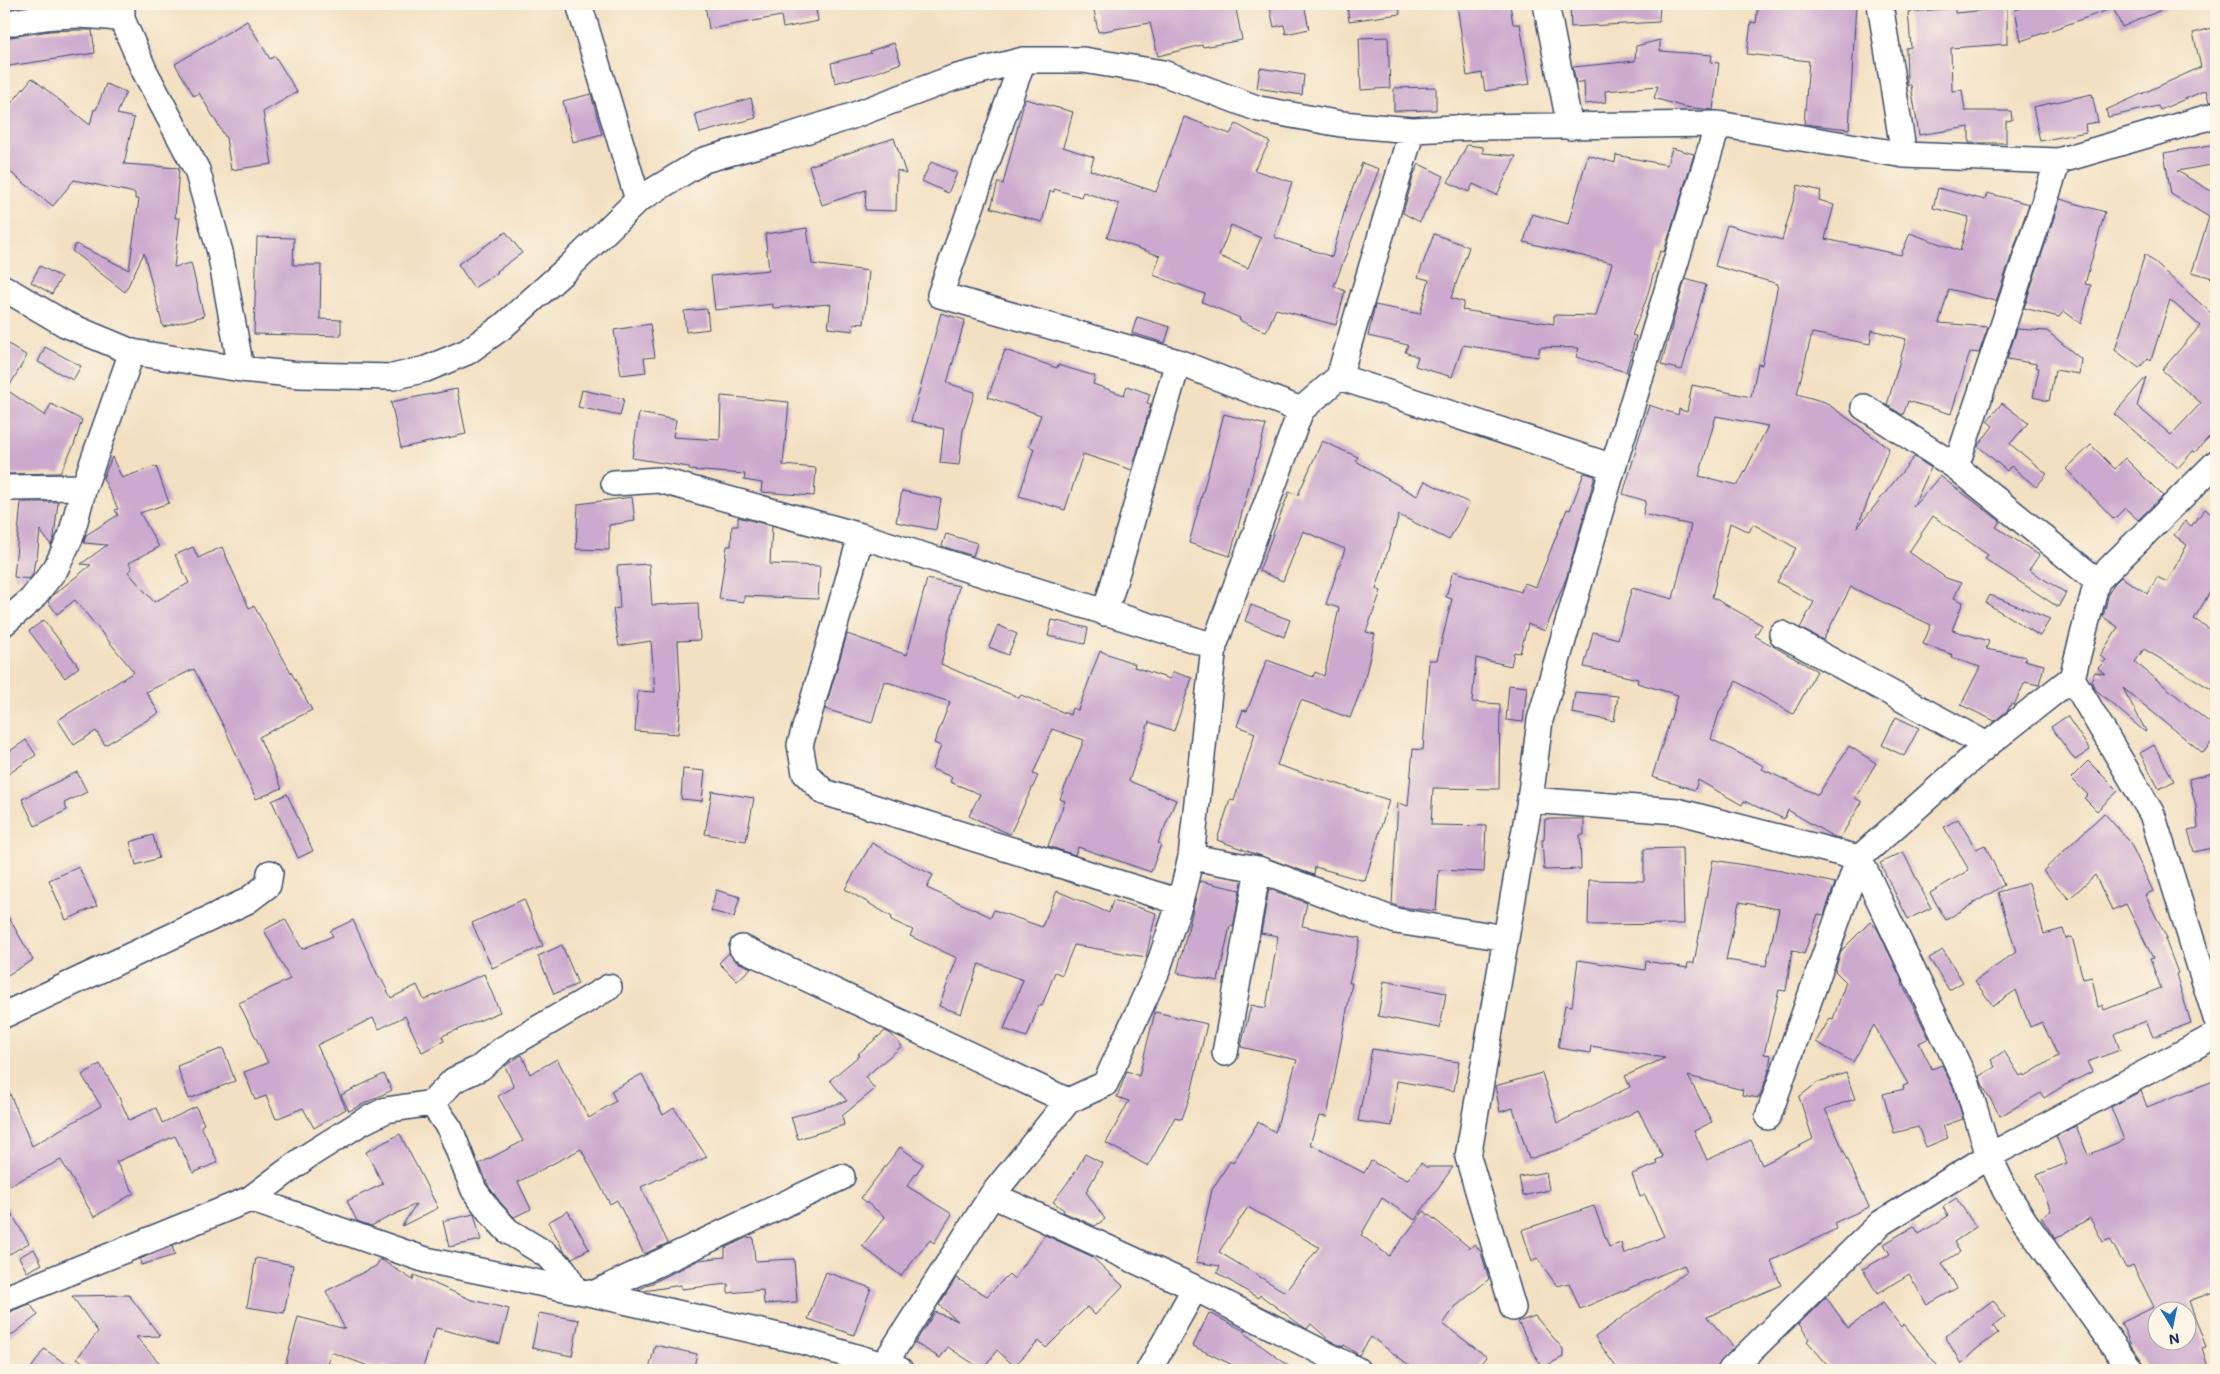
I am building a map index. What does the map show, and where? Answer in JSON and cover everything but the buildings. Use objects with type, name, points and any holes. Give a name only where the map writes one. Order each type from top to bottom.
[{"type":"street","points":[[579,4],[638,200]]},
{"type":"street","points":[[1546,4],[1570,127]]},
{"type":"street","points":[[1880,4],[1904,155]]},
{"type":"street","points":[[4,24],[43,16],[98,15],[122,11],[144,70],[197,170],[220,252],[241,369]]},
{"type":"street","points":[[1022,60],[940,295],[1178,362],[1302,410]]},
{"type":"street","points":[[4,288],[65,324],[132,352],[241,369],[300,375],[393,378],[426,369],[467,352],[502,327],[569,267],[638,200],[704,160],[852,116],[953,78],[1022,60],[1083,60],[1163,73],[1259,109],[1341,124],[1412,130],[1478,127],[1718,124],[1904,155],[2058,161],[2216,115]]},
{"type":"street","points":[[1513,1308],[1468,1157],[1530,800],[1540,720],[1613,467],[1718,124]]},
{"type":"street","points":[[250,1199],[426,1260],[584,1292],[805,1342],[891,1368],[992,1195],[1068,1101],[1105,1084],[1157,971],[1180,902],[1191,857],[1214,646],[1302,410],[1339,377],[1412,130]]},
{"type":"street","points":[[1956,467],[2058,161]]},
{"type":"street","points":[[4,622],[31,600],[56,568],[71,536],[84,487],[132,352]]},
{"type":"street","points":[[1105,613],[1178,362]]},
{"type":"street","points":[[1339,377],[1613,467]]},
{"type":"street","points":[[1864,407],[1956,467],[2097,581]]},
{"type":"street","points":[[1768,1117],[1859,858],[1986,745],[2072,678],[2097,581],[2216,462]]},
{"type":"street","points":[[614,483],[659,480],[861,536],[1214,646]]},
{"type":"street","points":[[4,488],[84,487]]},
{"type":"street","points":[[861,536],[800,745],[805,773],[824,792],[1180,902]]},
{"type":"street","points":[[1782,634],[1986,745]]},
{"type":"street","points":[[2072,678],[2152,814],[2214,1002]]},
{"type":"street","points":[[1530,800],[1677,812],[1859,858]]},
{"type":"street","points":[[1191,857],[1258,869],[1396,921],[1506,938]]},
{"type":"street","points":[[1859,858],[1967,1084],[1989,1156],[2004,1190],[2131,1370]]},
{"type":"street","points":[[1226,1053],[1258,869]]},
{"type":"street","points":[[4,1015],[247,902],[268,886],[270,873]]},
{"type":"street","points":[[742,948],[1068,1101]]},
{"type":"street","points":[[4,1299],[250,1199],[306,1157],[362,1122],[386,1110],[432,1103],[454,1080],[480,1068],[503,1049],[609,988]]},
{"type":"street","points":[[1731,1370],[1881,1223],[1989,1156],[2216,1035]]},
{"type":"street","points":[[432,1103],[450,1129],[474,1190],[490,1212],[508,1231],[544,1253],[563,1269],[584,1292]]},
{"type":"street","points":[[584,1292],[842,1177]]},
{"type":"street","points":[[992,1195],[1195,1288],[1357,1370]]},
{"type":"street","points":[[1149,1370],[1195,1288]]}]
